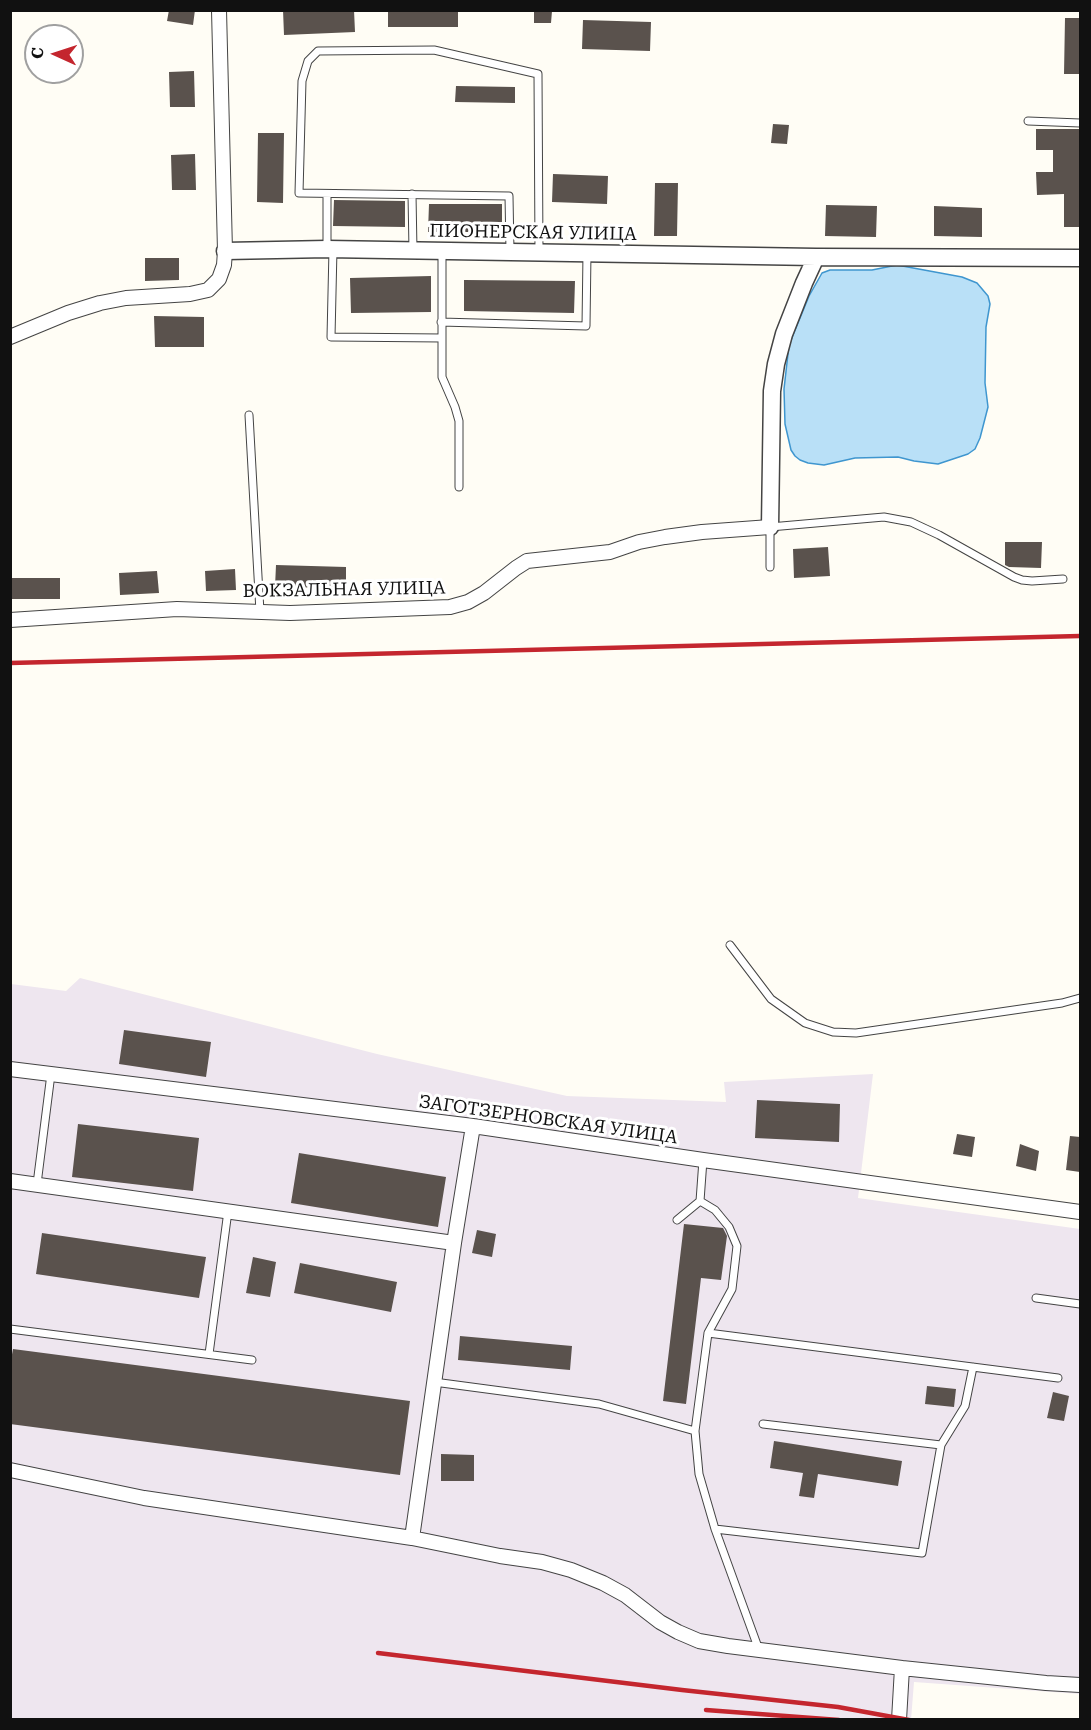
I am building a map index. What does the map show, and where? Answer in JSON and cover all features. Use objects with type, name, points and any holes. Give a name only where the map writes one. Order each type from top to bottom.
[{"type":"street","points":[[10,337],[68,313],[100,303],[126,298],[190,294],[208,290],[219,279],[224,265],[225,251],[219,10]]},
{"type":"street","name":"ПИОНЕРСКАЯ УЛИЦА","points":[[225,251],[330,249],[816,257],[1080,258]]},
{"type":"street","points":[[771,527],[772,391],[776,364],[784,334],[816,257]]},
{"type":"street","name":"ВОКЗАЛЬНАЯ УЛИЦА","points":[[10,620],[177,609],[290,613],[450,607],[468,602],[484,593],[527,561],[610,552],[639,542],[666,537],[771,527]]},
{"type":"street","name":"ЗАГОТЗЕРНОВСКАЯ УЛИЦА","points":[[10,1069],[473,1126],[1080,1212]]},
{"type":"street","points":[[412,1538],[473,1126]]},
{"type":"street","points":[[10,1181],[454,1243]]},
{"type":"street","points":[[10,1470],[144,1498],[412,1538],[542,1562],[571,1570],[603,1583],[625,1595],[678,1632],[699,1641],[902,1668],[1080,1685]]},
{"type":"street","points":[[899,1719],[902,1668]]},
{"type":"lane","points":[[510,252],[508,196],[299,193],[302,81],[308,61],[318,51],[434,50],[538,74],[539,253]]},
{"type":"lane","points":[[1028,122],[1080,123]]},
{"type":"lane","points":[[327,194],[331,337],[441,338]]},
{"type":"lane","points":[[412,195],[413,251]]},
{"type":"lane","points":[[442,251],[442,377],[459,421],[459,487]]},
{"type":"lane","points":[[441,322],[586,326],[587,254]]},
{"type":"lane","points":[[249,415],[260,612]]},
{"type":"lane","points":[[770,567],[771,527],[884,517],[911,522],[1014,577],[1032,581],[1063,579]]},
{"type":"lane","points":[[730,945],[771,999],[805,1023],[833,1032],[856,1034],[1062,1003],[1080,998]]},
{"type":"lane","points":[[37,1184],[51,1074]]},
{"type":"lane","points":[[677,1220],[700,1201],[703,1160]]},
{"type":"lane","points":[[700,1201],[715,1210],[729,1227],[737,1246],[732,1288],[708,1333],[695,1431],[699,1474],[715,1529],[759,1650]]},
{"type":"lane","points":[[209,1354],[228,1211]]},
{"type":"lane","points":[[1036,1298],[1080,1304]]},
{"type":"lane","points":[[10,1329],[252,1360]]},
{"type":"lane","points":[[708,1333],[1058,1378]]},
{"type":"lane","points":[[715,1529],[922,1553],[941,1445],[965,1406],[973,1367]]},
{"type":"lane","points":[[434,1382],[599,1404],[695,1431]]},
{"type":"lane","points":[[763,1424],[941,1445]]},
{"type":"shaded area","points":[[80,978],[377,1054],[567,1096],[726,1102],[724,1082],[873,1074],[858,1198],[1080,1229],[1080,1694],[914,1682],[911,1720],[11,1720],[11,984],[66,991]]},
{"type":"water","points":[[897,265],[962,277],[977,283],[988,296],[990,304],[986,327],[985,383],[988,407],[975,449],[968,454],[938,464],[898,457],[855,458],[824,465],[800,460],[791,450],[785,424],[784,389],[789,345],[809,296],[822,273],[830,270],[872,270]]},
{"type":"building","points":[[169,10],[195,10],[193,25],[167,21]]},
{"type":"building","points":[[283,10],[354,10],[355,32],[284,35]]},
{"type":"building","points":[[388,10],[458,10],[458,27],[388,27]]},
{"type":"building","points":[[534,10],[552,11],[551,23],[534,23]]},
{"type":"building","points":[[1065,18],[1080,18],[1080,74],[1064,74]]},
{"type":"building","points":[[583,20],[651,22],[650,51],[582,49]]},
{"type":"building","points":[[194,71],[195,107],[170,107],[169,72]]},
{"type":"building","points":[[456,86],[515,87],[515,103],[455,102]]},
{"type":"building","points":[[773,124],[789,125],[787,144],[771,143]]},
{"type":"building","points":[[1036,129],[1080,129],[1080,227],[1064,227],[1064,194],[1037,195],[1036,172],[1053,172],[1053,150],[1036,150]]},
{"type":"building","points":[[258,133],[284,133],[283,203],[257,202]]},
{"type":"building","points":[[195,154],[196,190],[172,190],[171,155]]},
{"type":"building","points":[[553,174],[608,176],[607,204],[552,202]]},
{"type":"building","points":[[655,183],[678,183],[677,236],[654,236]]},
{"type":"building","points":[[334,200],[405,201],[405,227],[333,226]]},
{"type":"building","points":[[429,204],[502,204],[502,232],[428,232]]},
{"type":"building","points":[[826,205],[877,206],[876,237],[825,236]]},
{"type":"building","points":[[934,206],[982,208],[982,237],[934,236]]},
{"type":"building","points":[[145,258],[179,258],[179,280],[145,281]]},
{"type":"building","points":[[431,276],[431,312],[351,313],[350,278]]},
{"type":"building","points":[[464,280],[575,281],[574,313],[464,311]]},
{"type":"building","points":[[154,316],[204,317],[204,347],[155,347]]},
{"type":"building","points":[[1005,542],[1042,542],[1041,568],[1005,565]]},
{"type":"building","points":[[828,547],[830,576],[794,578],[793,549]]},
{"type":"building","points":[[276,565],[346,567],[346,588],[275,587]]},
{"type":"building","points":[[235,569],[236,590],[206,591],[205,571]]},
{"type":"building","points":[[157,571],[159,593],[120,595],[119,573]]},
{"type":"building","points":[[10,578],[60,578],[60,599],[10,599]]},
{"type":"building","points":[[124,1030],[211,1042],[206,1077],[119,1064]]},
{"type":"building","points":[[757,1100],[840,1104],[839,1142],[755,1138]]},
{"type":"building","points":[[78,1124],[199,1138],[193,1191],[72,1177]]},
{"type":"building","points":[[957,1134],[975,1137],[972,1157],[953,1154]]},
{"type":"building","points":[[1070,1136],[1080,1137],[1080,1172],[1066,1170]]},
{"type":"building","points":[[1020,1144],[1039,1151],[1036,1171],[1016,1166]]},
{"type":"building","points":[[299,1153],[446,1177],[438,1227],[291,1203]]},
{"type":"building","points":[[684,1224],[723,1228],[727,1236],[721,1280],[701,1278],[686,1404],[663,1401]]},
{"type":"building","points":[[477,1230],[496,1234],[492,1257],[472,1253]]},
{"type":"building","points":[[42,1233],[206,1257],[199,1298],[36,1274]]},
{"type":"building","points":[[253,1257],[276,1262],[270,1297],[246,1293]]},
{"type":"building","points":[[300,1263],[397,1282],[391,1312],[294,1293]]},
{"type":"building","points":[[460,1336],[572,1346],[570,1370],[458,1360]]},
{"type":"building","points":[[13,1349],[410,1401],[400,1475],[10,1424],[10,1365]]},
{"type":"building","points":[[927,1386],[956,1389],[954,1407],[925,1404]]},
{"type":"building","points":[[1053,1392],[1069,1396],[1064,1421],[1047,1418]]},
{"type":"building","points":[[774,1441],[902,1461],[898,1486],[818,1474],[814,1498],[799,1496],[803,1473],[770,1468]]},
{"type":"building","points":[[441,1454],[474,1455],[474,1481],[441,1481]]},
{"type":"railway","points":[[10,663],[1080,636]]},
{"type":"railway","points":[[378,1653],[838,1707],[909,1720]]},
{"type":"railway","points":[[706,1710],[839,1720]]}]
